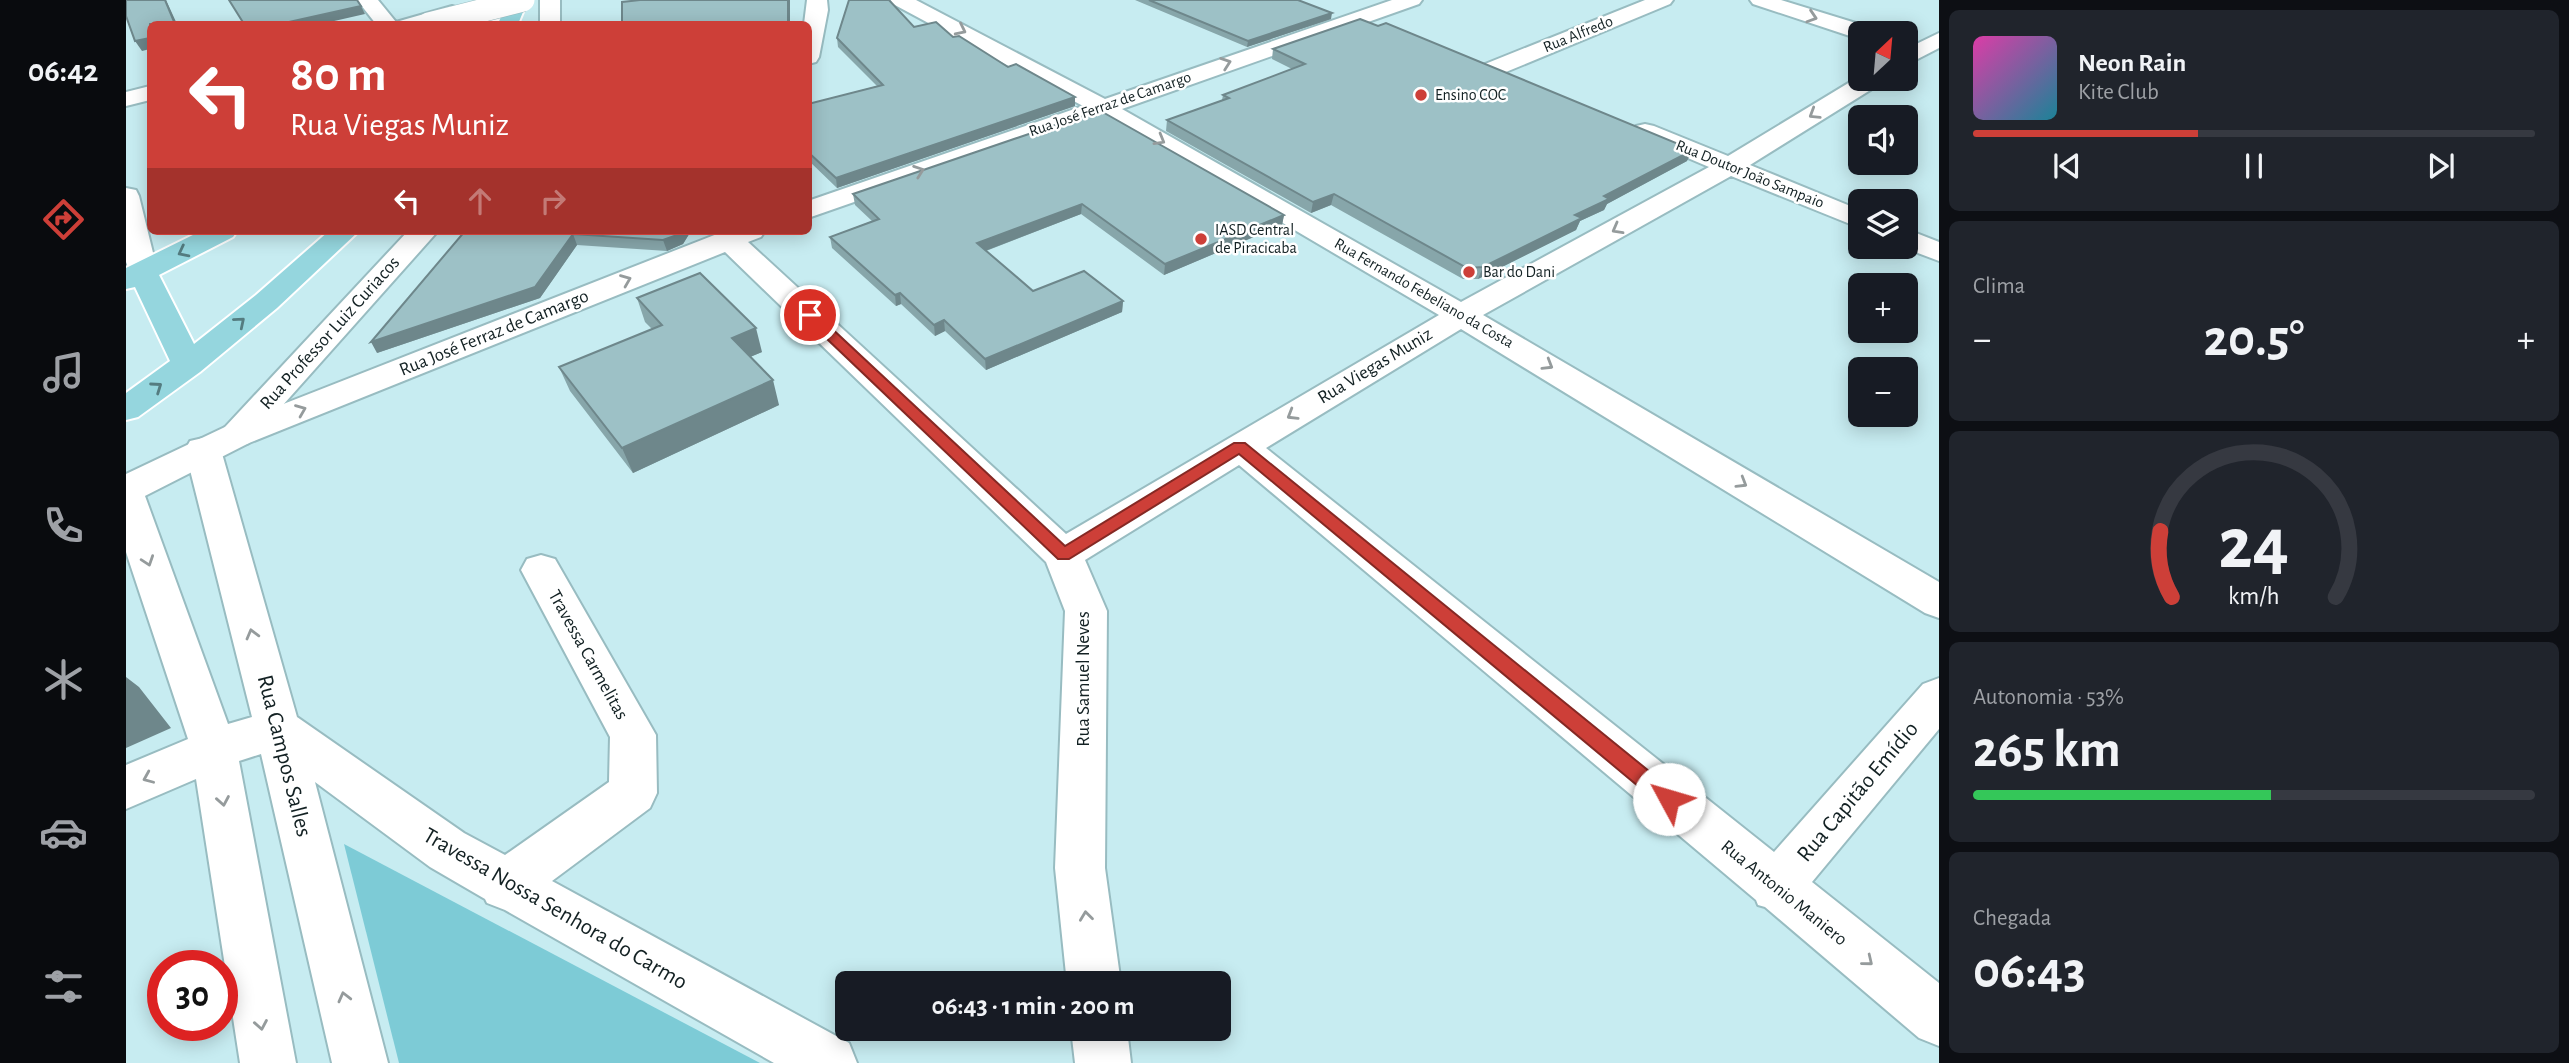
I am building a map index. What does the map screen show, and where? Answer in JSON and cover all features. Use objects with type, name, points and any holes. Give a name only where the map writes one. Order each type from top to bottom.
[{"type":"main road","points":[[188,365],[134,276],[215,235]]},
{"type":"main road","points":[[126,409],[188,365],[341,235]]},
{"type":"street","points":[[367,0],[384,21]]},
{"type":"street","points":[[550,0],[550,21]]},
{"type":"street","name":"Rua Fernando Febeliano da Costa","points":[[900,0],[974,36],[1463,314],[1939,602]]},
{"type":"street","points":[[1330,0],[1404,31]]},
{"type":"street","name":"Rua José Ferraz de Camargo","points":[[812,209],[1412,0]]},
{"type":"street","name":"Rua Alfredo","points":[[1493,69],[1663,0]]},
{"type":"street","points":[[1760,0],[1848,28]]},
{"type":"street","points":[[812,39],[820,3]]},
{"type":"street","points":[[444,21],[514,7]]},
{"type":"street","points":[[486,21],[514,7]]},
{"type":"street","points":[[417,21],[452,12]]},
{"type":"street","points":[[1918,52],[1939,39]]},
{"type":"street","points":[[1467,58],[1518,79]]},
{"type":"street","name":"Rua Viegas Muniz","points":[[1063,554],[1463,314],[1730,166],[1852,91]]},
{"type":"street","points":[[126,99],[147,94]]},
{"type":"street","name":"Rua Doutor João Sampaio","points":[[1618,120],[1848,214]]},
{"type":"street","points":[[126,196],[134,276]]},
{"type":"street","name":"Rua Professor Luiz Curiacos","points":[[220,442],[420,235]]},
{"type":"street","name":"Rua José Ferraz de Camargo","points":[[220,442],[736,235]]},
{"type":"street","name":"Rua Samuel Neves","points":[[739,235],[1063,554],[1086,611],[1080,869],[1092,971]]},
{"type":"street","points":[[1918,243],[1939,252]]},
{"type":"street","points":[[126,490],[220,442]]},
{"type":"street","name":"Rua Campos Salles","points":[[220,442],[278,729],[360,1063]]},
{"type":"street","name":"Rua Antonio Maniero","points":[[1240,446],[1939,1018]]},
{"type":"street","points":[[126,496],[214,749],[268,1063]]},
{"type":"street","name":"Travessa Carmelitas","points":[[505,885],[633,793],[633,735],[541,570]]},
{"type":"street","name":"Rua Capitão Emídio","points":[[1776,887],[1939,697]]},
{"type":"street","points":[[126,787],[214,749],[278,729]]},
{"type":"street","name":"Travessa Nossa Senhora do Carmo","points":[[278,729],[447,850],[505,885],[829,1063]]},
{"type":"street","points":[[1100,1041],[1103,1063]]},
{"type":"shaded area","points":[[344,844],[760,1063],[399,1063]]},
{"type":"building","points":[[126,0],[165,0],[174,21],[147,21],[147,39],[135,41],[126,16]]},
{"type":"building","points":[[229,0],[357,0],[361,6],[294,21],[242,21]]},
{"type":"building","points":[[788,0],[788,21],[622,21],[622,2]]},
{"type":"building","points":[[849,0],[889,0],[914,27],[936,22],[953,37],[959,36],[1008,67],[1016,64],[1075,97],[836,178],[812,156],[812,103],[883,85],[837,38]]},
{"type":"building","points":[[1149,0],[1298,0],[1332,13],[1248,41]]},
{"type":"building","points":[[1360,19],[1378,26],[1386,23],[1693,150],[1604,196],[1609,199],[1575,215],[1582,218],[1483,267],[1467,268],[1334,194],[1313,202],[1167,120],[1229,98],[1223,95],[1305,64],[1273,49]]},
{"type":"building","points":[[1099,110],[1284,215],[1165,264],[1082,204],[977,243],[1033,291],[1084,271],[1123,301],[985,359],[944,320],[934,325],[900,293],[895,295],[830,237],[879,219],[853,194]]},
{"type":"building","points":[[462,235],[572,235],[535,287],[371,342]]},
{"type":"building","points":[[588,235],[677,235],[663,240]]},
{"type":"building","points":[[700,273],[756,328],[732,338],[773,380],[622,448],[559,367],[662,325],[637,298]]},
{"type":"place","name":"Ensino COC","points":[[1421,95]]},
{"type":"place","name":"IASD Central de Piracicaba","points":[[1201,239]]},
{"type":"place","name":"Bar do Dani","points":[[1469,272]]},
{"type":"route","points":[[810,315],[1063,554],[1240,446],[1669,799]]}]
